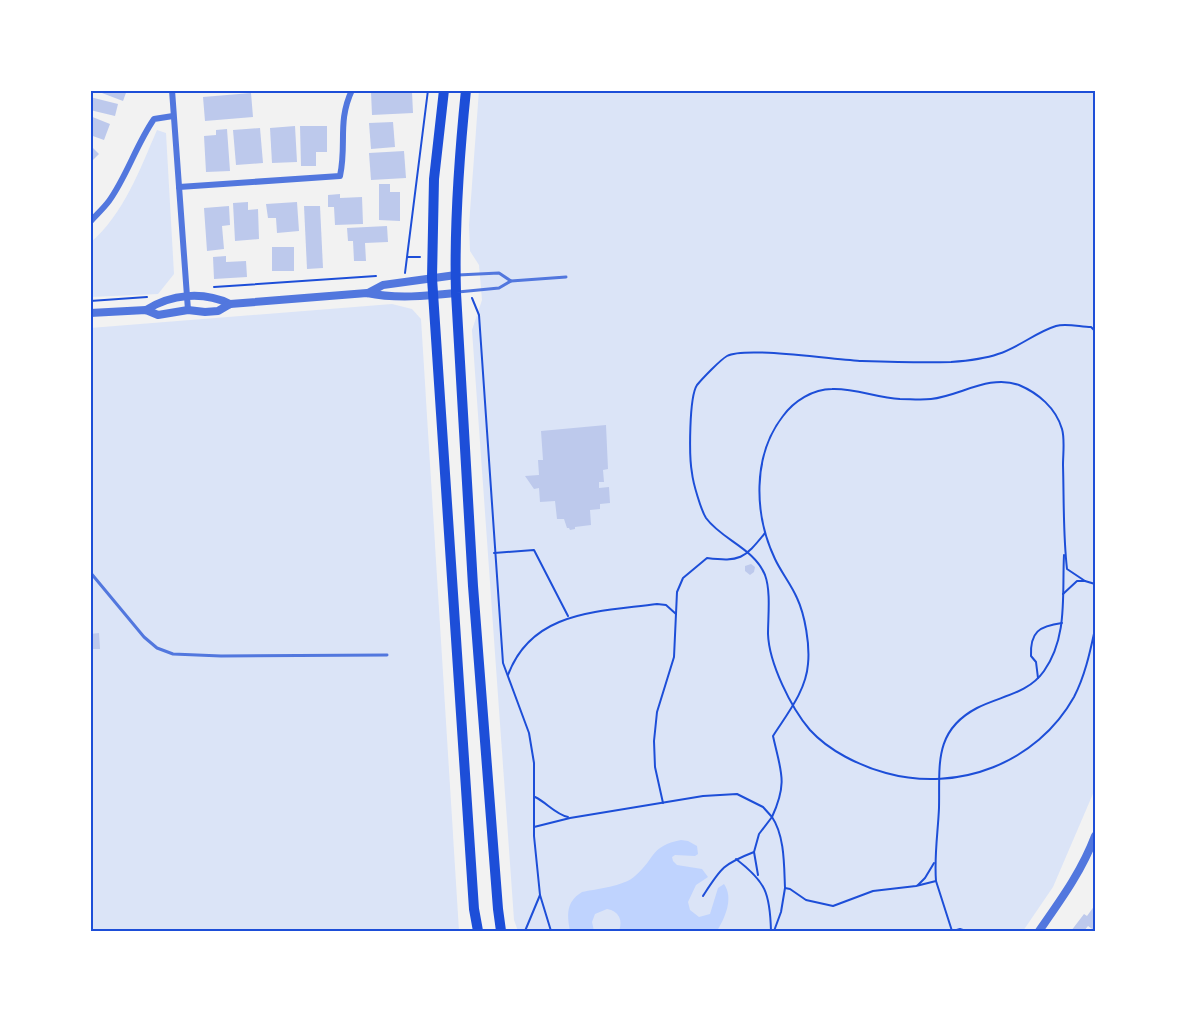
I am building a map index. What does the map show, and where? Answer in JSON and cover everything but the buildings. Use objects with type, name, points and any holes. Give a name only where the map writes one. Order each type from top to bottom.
[{"type":"main road","points":[[444,90],[434,179],[432,278],[474,909],[478,931]]},
{"type":"main road","points":[[466,90],[457,176],[456,293],[473,586],[501,931]]},
{"type":"street","points":[[172,90],[188,310]]},
{"type":"street","points":[[179,187],[340,176],[344,160],[342,124],[345,106],[352,90]]},
{"type":"street","points":[[90,222],[109,201],[154,119],[173,116]]},
{"type":"street","points":[[368,294],[383,285],[456,275]]},
{"type":"street","points":[[90,313],[146,310],[158,315],[188,310],[218,311],[230,304],[368,294],[384,297],[456,293]]},
{"type":"street","points":[[146,310],[155,303],[187,295],[219,298],[230,304]]},
{"type":"street","points":[[1039,931],[1068,890],[1095,836]]},
{"type":"lane","points":[[456,275],[499,273],[511,281]]},
{"type":"lane","points":[[456,293],[499,288],[511,281],[566,277]]},
{"type":"lane","points":[[90,572],[144,637],[157,648],[173,654],[387,655]]},
{"type":"path","points":[[402,274],[406,270],[428,90]]},
{"type":"path","points":[[210,287],[378,276]]},
{"type":"path","points":[[90,301],[149,297]]},
{"type":"path","points":[[472,300],[479,315],[503,663],[529,733],[534,763],[534,827],[540,895],[550,931]]},
{"type":"path","points":[[1095,331],[1092,327],[1058,325],[998,354],[952,362],[861,361],[750,352],[728,356],[696,386],[692,407],[692,474],[705,516],[753,557],[765,576],[770,616],[768,637],[778,676],[792,705],[812,732],[840,753],[871,769],[904,778],[938,781],[971,776],[1003,765],[1031,747],[1055,724],[1074,697],[1087,666],[1095,629]]},
{"type":"path","points":[[772,931],[768,897],[758,876],[754,852],[759,834],[772,817],[783,789],[773,736],[805,684],[808,662],[805,619],[797,598],[775,560],[765,533],[759,499],[765,454],[777,423],[799,400],[822,390],[832,389],[889,398],[932,399],[963,392],[984,384],[1005,382],[1017,384],[1037,394],[1052,410],[1062,429],[1064,546],[1062,623],[1060,637],[1052,657],[1038,678],[1019,693],[987,704],[960,718],[940,751],[936,881],[952,931],[960,929],[966,931]]},
{"type":"path","points":[[663,803],[655,767],[654,741],[657,712],[674,657],[677,592],[683,578],[708,558],[731,561],[740,559],[765,533]]},
{"type":"path","points":[[1064,546],[1067,569],[1085,581]]},
{"type":"path","points":[[494,553],[534,550],[568,617]]},
{"type":"path","points":[[1062,595],[1077,581],[1095,584]]},
{"type":"path","points":[[508,676],[517,656],[537,635],[568,617],[657,604],[666,605],[676,614]]},
{"type":"path","points":[[1038,678],[1036,662],[1031,656],[1032,636],[1038,629],[1062,623]]},
{"type":"path","points":[[534,827],[570,818],[703,796],[736,794],[763,807],[772,817],[779,836],[784,863],[784,888],[780,912],[772,931]]},
{"type":"path","points":[[534,797],[570,818]]},
{"type":"path","points":[[703,896],[721,868],[754,852]]},
{"type":"path","points":[[736,859],[758,876]]},
{"type":"path","points":[[916,886],[925,878],[935,860]]},
{"type":"path","points":[[784,888],[790,889],[806,900],[833,906],[873,891],[916,886],[936,881]]},
{"type":"path","points":[[525,931],[540,895]]},
{"type":"shaded area","points":[[479,90],[1095,90],[1095,789],[1053,887],[1023,931],[518,931],[514,920],[472,330],[482,300],[479,265],[470,251],[469,225]]},
{"type":"shaded area","points":[[157,130],[166,133],[174,274],[158,294],[90,297],[90,243],[122,205]]},
{"type":"shaded area","points":[[392,304],[412,309],[421,319],[459,931],[90,931],[90,328]]},
{"type":"water","points":[[681,840],[697,846],[698,854],[695,856],[675,855],[672,857],[673,861],[677,865],[702,869],[708,877],[696,885],[688,902],[690,910],[699,917],[710,914],[718,888],[724,884],[727,890],[727,908],[717,931],[619,931],[619,917],[607,909],[595,914],[592,922],[594,931],[570,931],[568,919],[570,904],[577,896],[582,892],[610,887],[630,879],[642,870],[658,849]]}]
